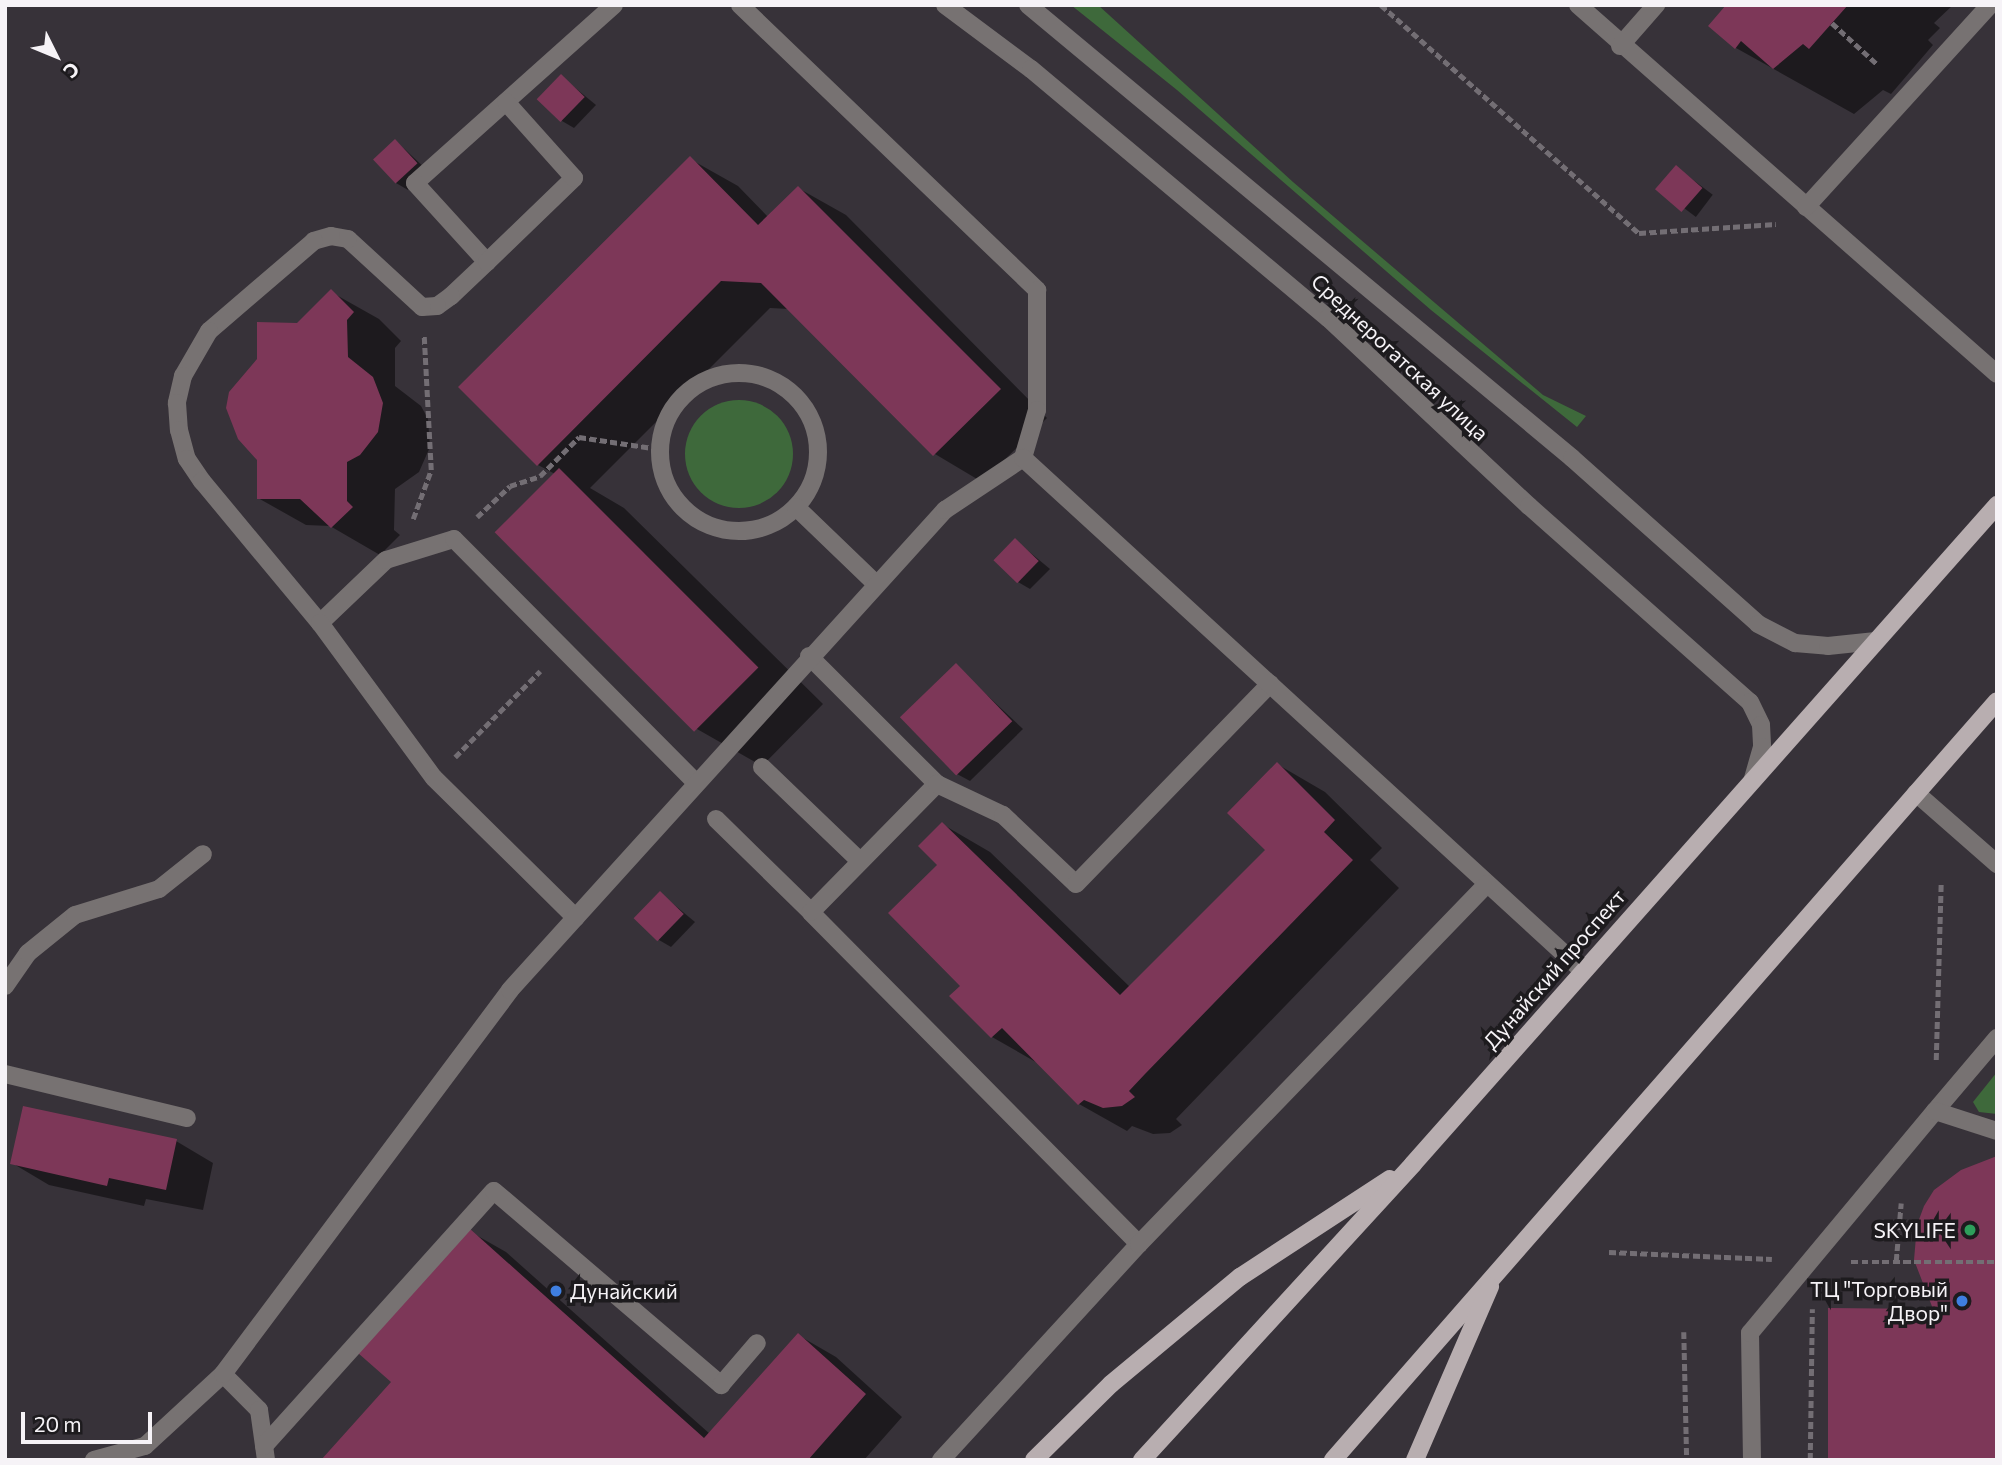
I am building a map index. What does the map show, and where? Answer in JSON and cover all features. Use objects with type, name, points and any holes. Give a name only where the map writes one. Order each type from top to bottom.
[{"type":"main road","name":"Дунайский проспект","points":[[1142,1460],[1413,1164],[1582,970],[1997,505]]},
{"type":"main road","points":[[1333,1460],[1498,1267],[1997,701]]},
{"type":"main road","points":[[1034,1460],[1111,1384],[1240,1277],[1413,1164]]},
{"type":"main road","points":[[1415,1460],[1498,1267]]},
{"type":"street","points":[[487,262],[415,183],[614,5]]},
{"type":"street","points":[[94,1460],[145,1446],[223,1374],[510,990],[875,583],[944,510],[1023,458],[1037,410],[1037,290],[740,5]]},
{"type":"street","name":"Среднерогатская улица","points":[[945,5],[1031,69],[1328,318],[1529,506],[1750,702],[1761,725],[1762,747],[1752,780]]},
{"type":"street","name":"Среднерогатская улица","points":[[1028,5],[1572,458],[1758,624],[1795,643],[1876,640]]},
{"type":"street","points":[[1578,5],[1620,46],[1997,374]]},
{"type":"street","points":[[1620,46],[1656,5]]},
{"type":"street","points":[[1806,207],[1990,5]]},
{"type":"street","points":[[506,102],[574,178],[487,262],[444,301],[422,307],[348,239],[331,236],[314,241],[209,331],[183,376],[177,403],[187,459],[320,623],[434,778],[576,918]]},
{"type":"street","points":[[735,372],[779,382],[804,404],[819,443],[817,473],[796,507],[774,524],[746,532],[723,531],[697,520],[668,489],[659,449],[669,412],[695,385],[735,372]]},
{"type":"street","points":[[1023,458],[1582,970]]},
{"type":"street","points":[[796,507],[875,583]]},
{"type":"street","points":[[320,623],[386,560],[454,539],[696,783]]},
{"type":"street","points":[[809,656],[937,784],[1003,815],[1076,884],[1270,684]]},
{"type":"street","points":[[762,767],[860,861]]},
{"type":"street","points":[[811,912],[937,784]]},
{"type":"street","points":[[1916,793],[1997,864]]},
{"type":"street","points":[[716,819],[1139,1244]]},
{"type":"street","points":[[5,986],[28,953],[75,915],[159,889],[204,854]]},
{"type":"street","points":[[941,1460],[1139,1244],[1486,884]]},
{"type":"street","points":[[1752,1460],[1750,1333],[1997,1038]]},
{"type":"street","points":[[5,1074],[187,1118]]},
{"type":"street","points":[[1935,1111],[1997,1131]]},
{"type":"street","points":[[265,1453],[494,1191],[721,1385],[757,1343]]},
{"type":"street","points":[[223,1374],[259,1410],[265,1453]]},
{"type":"path","points":[[1381,5],[1639,233],[1791,222]]},
{"type":"path","points":[[1832,23],[1877,64]]},
{"type":"path","points":[[398,556],[431,470],[422,307]]},
{"type":"path","points":[[454,539],[510,486],[540,476],[579,437],[659,449]]},
{"type":"path","points":[[1936,1068],[1941,883]]},
{"type":"path","points":[[1893,1202],[1902,1192]]},
{"type":"path","points":[[1609,1252],[1776,1259]]},
{"type":"path","points":[[1851,1252],[1842,1262],[1997,1262]]},
{"type":"path","points":[[1810,1460],[1811,1312],[1817,1302]]},
{"type":"path","points":[[1684,1332],[1686,1458]]},
{"type":"green space","points":[[1071,5],[1098,5],[1293,182],[1543,395],[1586,416],[1577,427],[1431,310],[1177,90]]},
{"type":"green space","points":[[739,400],[760,404],[777,416],[789,433],[793,454],[789,475],[777,492],[760,504],[739,508],[718,504],[701,492],[689,475],[685,454],[689,433],[701,416],[718,404]]},
{"type":"green space","points":[[1997,1072],[1997,1114],[1979,1112],[1973,1102]]},
{"type":"building","points":[[1726,5],[1848,5],[1809,49],[1803,44],[1773,69],[1741,41],[1735,49],[1708,26]]},
{"type":"building","points":[[561,74],[585,97],[560,122],[537,99]]},
{"type":"building","points":[[395,139],[418,163],[396,184],[373,159]]},
{"type":"building","points":[[690,156],[758,225],[798,186],[1001,389],[933,456],[761,283],[721,281],[537,466],[458,387]]},
{"type":"building","points":[[1676,165],[1702,188],[1681,212],[1655,189]]},
{"type":"building","points":[[331,289],[354,312],[347,320],[348,357],[373,377],[383,403],[378,432],[360,455],[347,462],[347,501],[353,507],[331,528],[300,499],[257,499],[257,460],[238,439],[226,408],[229,392],[257,359],[257,322],[297,323]]},
{"type":"building","points":[[559,468],[758,667],[694,732],[495,532]]},
{"type":"building","points":[[1015,538],[1039,561],[1017,583],[993,560]]},
{"type":"building","points":[[956,663],[1012,721],[956,775],[900,717]]},
{"type":"building","points":[[1277,762],[1335,820],[1324,832],[1353,860],[1129,1091],[1135,1097],[1122,1106],[1103,1108],[1084,1100],[1078,1105],[1002,1028],[991,1038],[949,996],[960,986],[888,913],[937,865],[918,846],[942,822],[1120,995],[1265,850],[1227,813]]},
{"type":"building","points":[[660,891],[684,914],[657,941],[634,918]]},
{"type":"building","points":[[23,1106],[177,1139],[166,1190],[109,1178],[107,1186],[10,1164]]},
{"type":"building","name":"ТЦ \"Торговый Двор\"","points":[[1997,1156],[1997,1460],[1828,1460],[1828,1308],[1933,1309],[1914,1260],[1917,1225],[1924,1206],[1934,1190],[1961,1170]]},
{"type":"building","points":[[469,1228],[704,1438],[798,1333],[866,1394],[808,1460],[321,1460],[391,1382],[358,1353]]},
{"type":"place","name":"SKYLIFE","points":[[1970,1230]]},
{"type":"place","name":"Дунайский","points":[[556,1291]]},
{"type":"place","name":"ТЦ \"Торговый Двор\"","points":[[1962,1301]]}]
